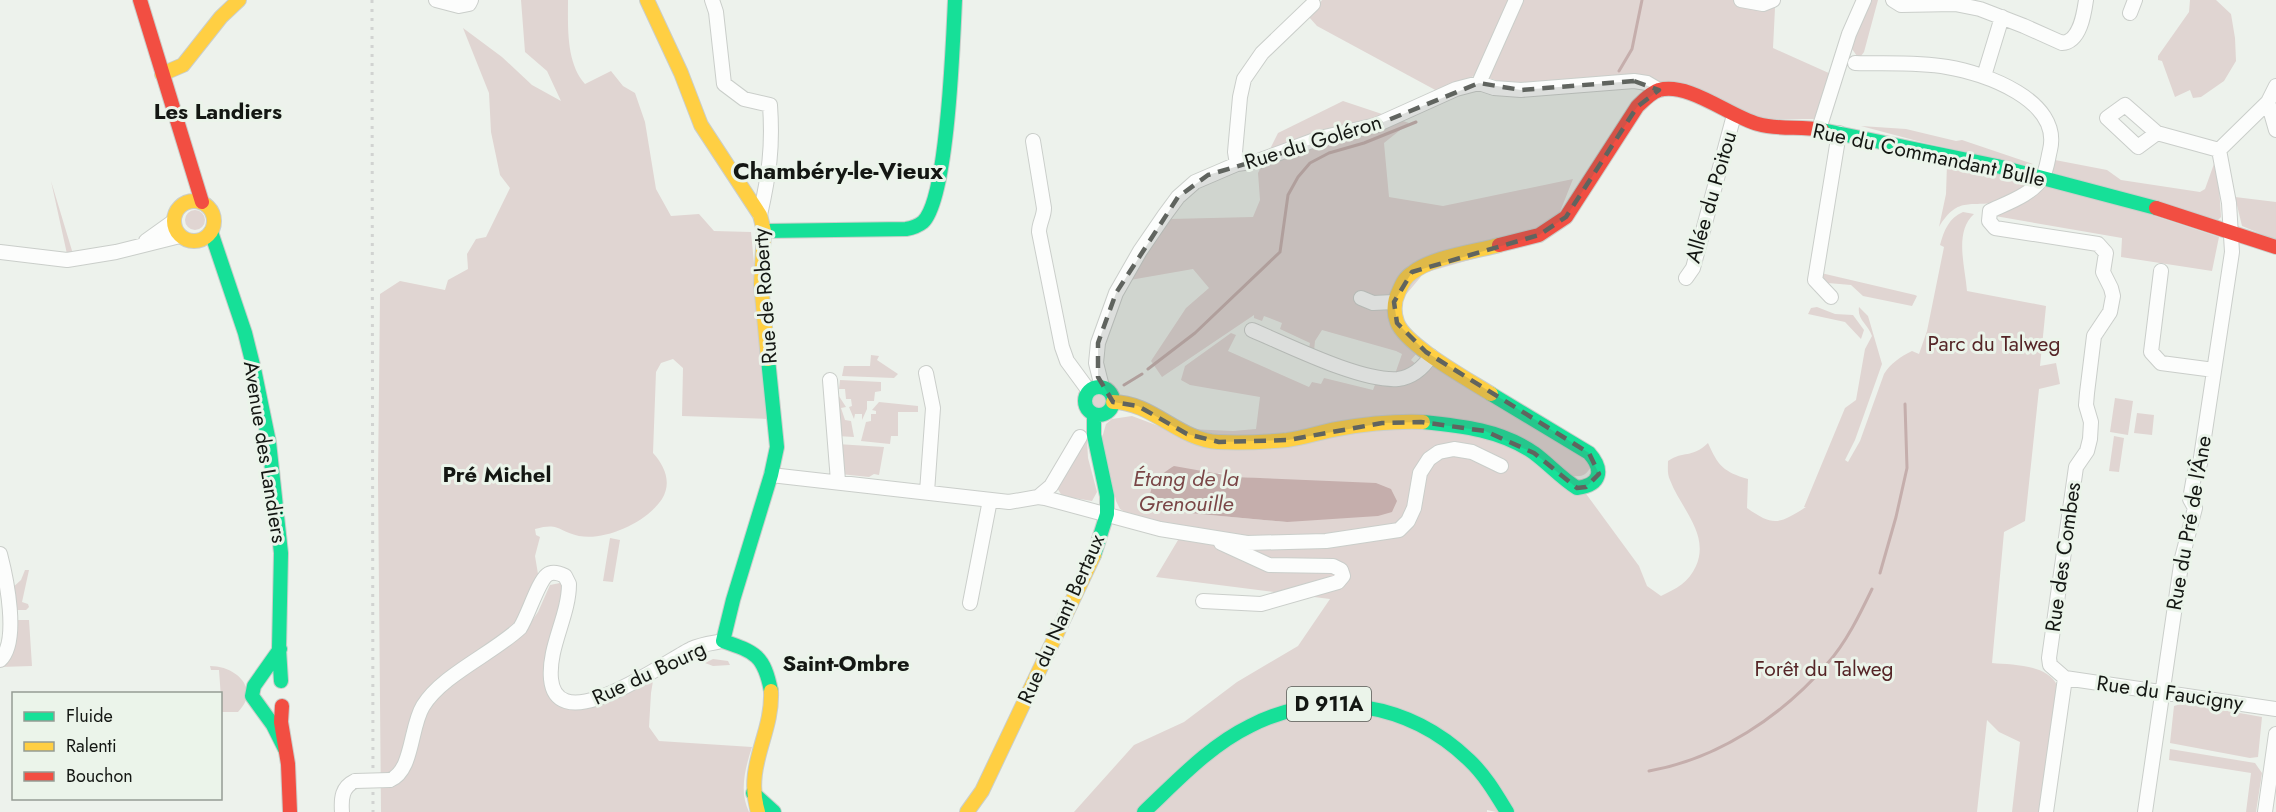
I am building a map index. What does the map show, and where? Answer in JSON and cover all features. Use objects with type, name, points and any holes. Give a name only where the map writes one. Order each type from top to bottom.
[{"type":"street","points":[[140,0],[202,202]]},
{"type":"street","points":[[162,74],[183,65],[221,16],[239,0]]},
{"type":"street","points":[[436,0],[459,6],[469,4],[471,0]]},
{"type":"street","name":"Rue de Roberty","points":[[647,0],[681,74],[701,125],[730,165],[760,215],[764,231],[761,284],[777,440],[771,475]]},
{"type":"street","points":[[712,0],[716,12],[724,84],[744,99],[770,105],[772,139],[768,177],[760,215]]},
{"type":"street","points":[[764,231],[906,229],[915,227],[924,221],[934,201],[949,110],[955,0]]},
{"type":"street","points":[[1479,83],[1516,0]]},
{"type":"street","points":[[1741,0],[1763,4],[1773,0]]},
{"type":"street","points":[[1819,129],[1849,34],[1864,0]]},
{"type":"street","points":[[1893,0],[1901,5],[1912,6],[1929,3],[1955,4],[2002,17],[2057,41],[2067,43],[2077,32],[2085,6]]},
{"type":"street","points":[[1237,164],[1235,152],[1244,79],[1252,64],[1262,53],[1313,4]]},
{"type":"street","points":[[1984,76],[2002,17]]},
{"type":"street","points":[[1856,63],[1945,67],[1984,76],[2024,97],[2034,104],[2047,121],[2051,143],[2043,178]]},
{"type":"street","name":"Rue du Goléron","points":[[1095,389],[1098,343],[1116,293],[1140,251],[1186,189],[1208,175],[1237,164],[1258,161],[1320,138],[1376,125],[1456,89],[1479,83],[1494,88],[1521,90],[1634,81],[1647,83],[1659,90]]},
{"type":"street","points":[[2157,133],[2219,150],[2268,102],[2276,86]]},
{"type":"street","name":"Rue du Commandant Bulle","points":[[1659,90],[1669,89],[1692,94],[1734,115],[1773,128],[1819,129],[1975,161],[2043,178],[2155,208],[2276,248]]},
{"type":"street","points":[[1113,402],[1125,402],[1138,406],[1187,434],[1201,440],[1219,442],[1288,440],[1336,429],[1382,423],[1421,422],[1454,425],[1485,431],[1510,440],[1534,453],[1577,488],[1586,487],[1595,481],[1599,474],[1597,462],[1589,453],[1431,356],[1406,336],[1397,323],[1394,302],[1402,283],[1412,272],[1433,262],[1539,234],[1566,217],[1637,107],[1648,96],[1659,90]]},
{"type":"street","points":[[2268,102],[2276,130]]},
{"type":"street","name":"Allée du Poitou","points":[[1686,278],[1693,268],[1734,115]]},
{"type":"street","points":[[1831,297],[1815,280],[1839,133]]},
{"type":"street","points":[[1033,141],[1044,208],[1039,232],[1062,347],[1066,361],[1095,389],[1110,392],[1113,402],[1108,412],[1102,415],[1094,415],[1088,411],[1084,403],[1095,389]]},
{"type":"street","name":"Rue du Pré de l'Âne","points":[[2145,812],[2182,558],[2195,508],[2190,498],[2194,471],[2200,464],[2232,252],[2229,203],[2219,150]]},
{"type":"street","points":[[174,217],[186,188],[189,162]]},
{"type":"street","name":"Rue des Combes","points":[[2043,178],[2027,192],[1990,211],[1989,221],[1995,228],[2098,244],[2106,253],[2103,272],[2113,296],[2110,312],[2094,336],[2086,393],[2086,405],[2091,422],[2090,439],[2076,467],[2049,658],[2050,665],[2065,678]]},
{"type":"street","points":[[0,252],[67,260],[116,252],[139,245],[185,238],[203,239],[214,227],[212,210],[198,200],[187,201],[174,217],[139,245]]},
{"type":"street","points":[[174,217],[185,238],[208,250],[219,260]]},
{"type":"street","name":"Avenue des Landiers","points":[[211,232],[218,246],[219,260],[240,312],[252,358],[272,464],[281,552],[281,681]]},
{"type":"street","points":[[2161,271],[2151,352],[2161,363],[2214,370]]},
{"type":"street","points":[[1361,298],[1372,303],[1394,302]]},
{"type":"street","points":[[1252,330],[1336,365],[1377,377],[1398,379],[1411,375],[1424,367],[1431,356]]},
{"type":"street","points":[[926,373],[933,408],[927,492]]},
{"type":"street","points":[[830,380],[838,481]]},
{"type":"street","name":"Rue du Nant Bertaux","points":[[968,812],[982,791],[1092,560],[1107,514],[1107,496],[1094,435],[1094,415]]},
{"type":"street","points":[[1038,497],[1051,486],[1080,437]]},
{"type":"street","points":[[758,812],[753,794],[753,772],[768,723],[773,697],[771,685],[764,665],[755,654],[723,641],[771,475],[1009,502],[1038,497],[1160,529],[1247,543],[1326,541],[1399,530],[1408,521],[1414,508],[1420,473],[1429,459],[1439,452],[1454,449],[1472,452],[1501,466]]},
{"type":"street","points":[[970,603],[990,500]]},
{"type":"street","points":[[1203,601],[1261,604],[1338,582],[1344,576],[1341,570],[1333,566],[1269,565],[1205,536]]},
{"type":"street","points":[[0,554],[8,592],[9,641],[0,660]]},
{"type":"street","name":"Rue du Bourg","points":[[342,812],[343,792],[349,783],[396,778],[406,763],[413,729],[422,708],[434,690],[520,628],[528,616],[543,580],[550,573],[565,576],[569,584],[552,665],[552,686],[557,695],[573,703],[597,699],[640,679],[690,649],[723,641]]},
{"type":"street","points":[[280,649],[254,686],[252,696],[273,725],[285,749]]},
{"type":"street","points":[[257,682],[269,677],[281,681],[287,691],[282,706],[281,722],[289,778],[290,812]]},
{"type":"street","points":[[2046,812],[2065,678]]},
{"type":"street","name":"Rue du Faucigny","points":[[2065,678],[2276,709]]},
{"type":"street","name":"D 911A","points":[[1144,812],[1188,771],[1241,731],[1266,718],[1298,708],[1325,703],[1386,709],[1418,722],[1444,738],[1471,762],[1493,789],[1507,812]]},
{"type":"street","points":[[262,709],[272,711],[282,706]]},
{"type":"street","name":"D 911A","points":[[1160,812],[1225,754],[1247,740],[1299,717],[1327,712],[1382,719],[1414,731],[1439,747],[1463,767],[1496,812]]},
{"type":"street","points":[[2265,812],[2276,734]]},
{"type":"street","points":[[753,794],[774,812]]},
{"type":"highlighted area","points":[[1634,81],[1659,90],[1637,107],[1566,217],[1539,235],[1412,272],[1394,302],[1397,323],[1426,352],[1589,453],[1599,474],[1586,487],[1577,488],[1534,453],[1485,431],[1421,422],[1382,423],[1288,440],[1219,442],[1187,434],[1138,406],[1113,402],[1098,377],[1098,343],[1116,293],[1178,197],[1208,175],[1376,125],[1479,83],[1521,90]]},
{"type":"green space","points":[[521,0],[568,0],[571,55],[574,66],[585,84],[611,71],[623,86],[635,93],[645,122],[656,189],[671,216],[699,214],[714,231],[751,232],[769,419],[682,416],[683,368],[673,359],[661,363],[656,372],[653,453],[661,463],[666,475],[665,493],[662,499],[636,522],[601,536],[579,536],[549,526],[535,529],[536,535],[540,537],[535,556],[538,574],[530,594],[522,635],[538,612],[550,585],[560,583],[564,588],[546,667],[547,688],[575,705],[655,669],[649,727],[659,741],[752,747],[745,772],[744,788],[749,812],[381,812],[378,478],[380,294],[400,281],[445,290],[448,280],[468,269],[467,254],[476,239],[486,237],[510,188],[500,175],[491,132],[489,93],[463,28],[502,57],[532,85],[561,101],[547,71],[525,52]]},
{"type":"green space","points":[[1322,0],[1770,0],[1768,6],[1775,8],[1773,48],[1831,74],[1815,119],[1761,119],[1675,82],[1514,85],[1476,75],[1439,92],[1317,26],[1309,17]]},
{"type":"green space","points":[[1868,0],[1878,0],[1864,52],[1861,56],[1857,56],[1852,45]]},
{"type":"green space","points":[[2190,0],[2216,0],[2231,14],[2236,61],[2224,81],[2201,97],[2193,98],[2190,90],[2175,97],[2158,56],[2189,12]]},
{"type":"green space","points":[[1343,101],[1409,123],[1384,143],[1389,197],[1443,206],[1573,179],[1550,237],[1424,273],[1388,316],[1417,353],[1411,360],[1417,365],[1395,374],[1402,354],[1396,351],[1322,330],[1315,341],[1314,351],[1309,348],[1310,343],[1280,329],[1282,323],[1264,316],[1262,321],[1254,318],[1254,315],[1162,377],[1151,361],[1186,308],[1209,288],[1193,269],[1130,280],[1169,219],[1253,217],[1260,200],[1258,173],[1278,133]]},
{"type":"green space","points":[[1861,126],[1906,129],[1956,141],[1962,140],[2033,164],[2029,166]]},
{"type":"green space","points":[[2055,160],[2107,170],[2121,180],[2200,192],[2205,189],[2214,164],[2219,186],[2221,217],[2218,220],[2054,173],[2051,169]]},
{"type":"green space","points":[[1947,164],[2014,176],[2026,185],[2005,200],[1960,206],[1946,217],[1939,227],[1946,194]]},
{"type":"green space","points":[[51,181],[73,254],[67,254]]},
{"type":"green space","points":[[2040,184],[2097,197],[2219,237],[2212,271],[2121,257],[2122,238],[1995,216]]},
{"type":"green space","points":[[2235,197],[2276,202],[2276,240],[2242,226]]},
{"type":"green space","points":[[191,210],[199,210],[205,216],[205,224],[199,230],[191,230],[185,224],[185,216]]},
{"type":"green space","points":[[1963,212],[1974,214],[1968,221],[1962,240],[1967,291],[2046,306],[2040,366],[2056,363],[2060,384],[2039,389],[2025,521],[2004,532],[1992,663],[2038,669],[2052,678],[2057,685],[2040,812],[2012,812],[2020,742],[1999,732],[1987,720],[1977,812],[1496,812],[1487,810],[1487,812],[1074,812],[1134,745],[1184,722],[1237,682],[1298,646],[1330,599],[1156,577],[1184,530],[1130,515],[1120,509],[1116,501],[1102,438],[1106,424],[1112,419],[1132,416],[1164,428],[1232,437],[1189,429],[1233,431],[1256,429],[1260,397],[1190,385],[1181,380],[1185,366],[1231,333],[1236,335],[1228,351],[1309,387],[1312,382],[1321,384],[1324,378],[1373,390],[1376,382],[1414,378],[1435,365],[1584,458],[1591,466],[1588,472],[1584,475],[1573,476],[1639,566],[1647,586],[1661,596],[1686,581],[1696,566],[1699,554],[1697,532],[1669,478],[1668,461],[1697,451],[1708,443],[1719,463],[1727,471],[1748,479],[1747,508],[1756,514],[1770,521],[1777,521],[1806,507],[1804,507],[1845,408],[1856,400],[1865,349],[1872,336],[1861,319],[1859,307],[1868,316],[1882,364],[1855,440],[1845,460],[1848,462],[1860,441],[1884,374],[1893,363],[1912,351],[1919,354],[1927,331],[1944,247],[1940,245],[1943,234],[1954,218]],"holes":[[[1219,473],[1236,477],[1305,481],[1287,522],[1156,510]]]},
{"type":"green space","points":[[1821,273],[1917,296],[1912,306],[1863,296],[1851,285],[1828,283],[1821,277]]},
{"type":"green space","points":[[1817,307],[1835,314],[1853,315],[1864,330],[1861,339],[1845,322],[1808,314],[1811,308]]},
{"type":"green space","points":[[871,355],[879,356],[877,360],[898,374],[894,378],[842,376],[844,366],[870,366]]},
{"type":"green space","points":[[840,380],[881,382],[881,391],[875,392],[874,401],[867,401],[867,409],[862,420],[862,414],[855,414],[854,419],[849,407],[852,406],[851,399],[846,399],[845,389],[839,389]]},
{"type":"green space","points":[[837,393],[846,407],[841,408],[845,420],[851,421],[854,437],[837,436]]},
{"type":"green space","points":[[1096,394],[1102,394],[1106,401],[1102,408],[1096,408],[1092,404],[1092,398]]},
{"type":"green space","points":[[2115,398],[2133,401],[2128,435],[2110,432]]},
{"type":"green space","points":[[879,402],[918,406],[918,412],[898,412],[898,436],[891,436],[890,444],[861,441],[866,422],[871,421],[871,414],[876,414],[876,411],[872,410]]},
{"type":"green space","points":[[2137,413],[2154,415],[2152,435],[2134,433]]},
{"type":"green space","points":[[2114,436],[2124,438],[2119,472],[2109,471]]},
{"type":"green space","points":[[1087,440],[1088,458],[1097,492],[1092,501],[1062,496],[1056,486]]},
{"type":"green space","points":[[837,444],[884,447],[879,475],[874,474],[869,477],[840,474]]},
{"type":"green space","points":[[610,538],[620,540],[613,582],[603,581]]},
{"type":"green space","points":[[25,570],[29,570],[22,602],[28,604],[29,607],[26,610],[12,610],[11,589],[21,580]]},
{"type":"green space","points":[[13,620],[29,620],[32,666],[0,667]]},
{"type":"green space","points":[[713,659],[728,661],[730,665],[713,666],[705,663]]},
{"type":"green space","points":[[210,666],[220,667],[236,674],[242,680],[247,695],[238,712],[222,712],[219,670],[211,670]]},
{"type":"green space","points":[[2184,703],[2262,717],[2258,757],[2250,758],[2170,743],[2174,706]]},
{"type":"green space","points":[[2170,749],[2255,763],[2262,773],[2256,812],[2246,812],[2251,773],[2169,760]]},
{"type":"water","name":"Étang de la Grenouille","points":[[1174,466],[1236,477],[1376,483],[1391,489],[1397,501],[1392,512],[1378,516],[1287,522],[1156,510],[1150,497],[1153,485],[1162,474]]},
{"type":"waterway","points":[[1619,71],[1632,49],[1642,0]]},
{"type":"waterway","points":[[1148,369],[1195,333],[1280,252],[1288,195],[1298,177],[1310,163],[1329,153],[1364,143],[1416,122]]},
{"type":"waterway","points":[[1124,385],[1142,374]]},
{"type":"waterway","points":[[1880,573],[1907,468],[1905,404]]},
{"type":"waterway","points":[[1649,771],[1700,757],[1724,746],[1769,718],[1790,701],[1834,656],[1852,628],[1872,589]]},
{"type":"railway","points":[[372,0],[373,812]]},
{"type":"traffic: fast","points":[[764,231],[906,229],[923,222],[931,207],[944,152],[951,81],[955,0]]},
{"type":"traffic: fast","points":[[1822,130],[1997,166],[2156,208]]},
{"type":"traffic: fast","points":[[211,232],[245,333],[269,442],[281,553],[279,649],[281,681]]},
{"type":"traffic: fast","points":[[768,359],[777,447],[723,641],[743,648],[761,662],[771,691]]},
{"type":"traffic: fast","points":[[1099,387],[1109,391],[1113,401],[1109,411],[1099,415],[1089,411],[1085,401],[1089,391],[1099,387]]},
{"type":"traffic: fast","points":[[1423,422],[1481,430],[1508,439],[1534,453],[1577,488],[1591,484],[1595,480],[1598,476],[1597,465],[1589,453],[1491,394]]},
{"type":"traffic: fast","points":[[1094,415],[1094,435],[1107,496],[1107,514],[1094,555]]},
{"type":"traffic: fast","points":[[280,649],[254,686],[252,696],[273,725],[285,749]]},
{"type":"traffic: fast","points":[[1144,812],[1194,765],[1235,734],[1278,714],[1307,707],[1336,705],[1365,707],[1393,714],[1420,725],[1446,741],[1480,772],[1507,812]]},
{"type":"traffic: fast","points":[[753,793],[774,812]]},
{"type":"traffic: slow","points":[[162,74],[183,65],[221,17],[239,0]]},
{"type":"traffic: slow","points":[[647,0],[681,73],[701,125],[760,215],[764,231],[761,284],[768,359]]},
{"type":"traffic: slow","points":[[194,201],[202,202],[208,207],[213,213],[214,221],[213,229],[208,235],[202,240],[194,241],[186,240],[180,235],[175,229],[174,221],[175,213],[180,207],[186,202],[194,201]]},
{"type":"traffic: slow","points":[[1491,394],[1412,341],[1397,322],[1395,306],[1397,295],[1404,281],[1420,267],[1441,259],[1499,245]]},
{"type":"traffic: slow","points":[[1113,402],[1140,408],[1191,435],[1218,442],[1287,440],[1358,426],[1391,422],[1423,422]]},
{"type":"traffic: slow","points":[[967,812],[982,791],[1094,555]]},
{"type":"traffic: slow","points":[[758,812],[754,779],[768,722],[771,691]]},
{"type":"traffic: jam","points":[[140,0],[202,202]]},
{"type":"traffic: jam","points":[[1499,245],[1539,235],[1566,217],[1637,107],[1659,90],[1671,89],[1696,95],[1758,124],[1822,130]]},
{"type":"traffic: jam","points":[[2156,208],[2276,247]]},
{"type":"traffic: jam","points":[[282,706],[281,722],[288,764],[290,812]]},
{"type":"district","name":"Les Landiers","points":[[218,111]]},
{"type":"district","name":"Chambéry-le-Vieux","points":[[838,170]]},
{"type":"district","name":"Pré Michel","points":[[497,474]]},
{"type":"district","name":"Saint-Ombre","points":[[846,663]]},
{"type":"park label","name":"Parc du Talweg","points":[[1994,344]]},
{"type":"park label","name":"Forêt du Talweg","points":[[1824,669]]}]
